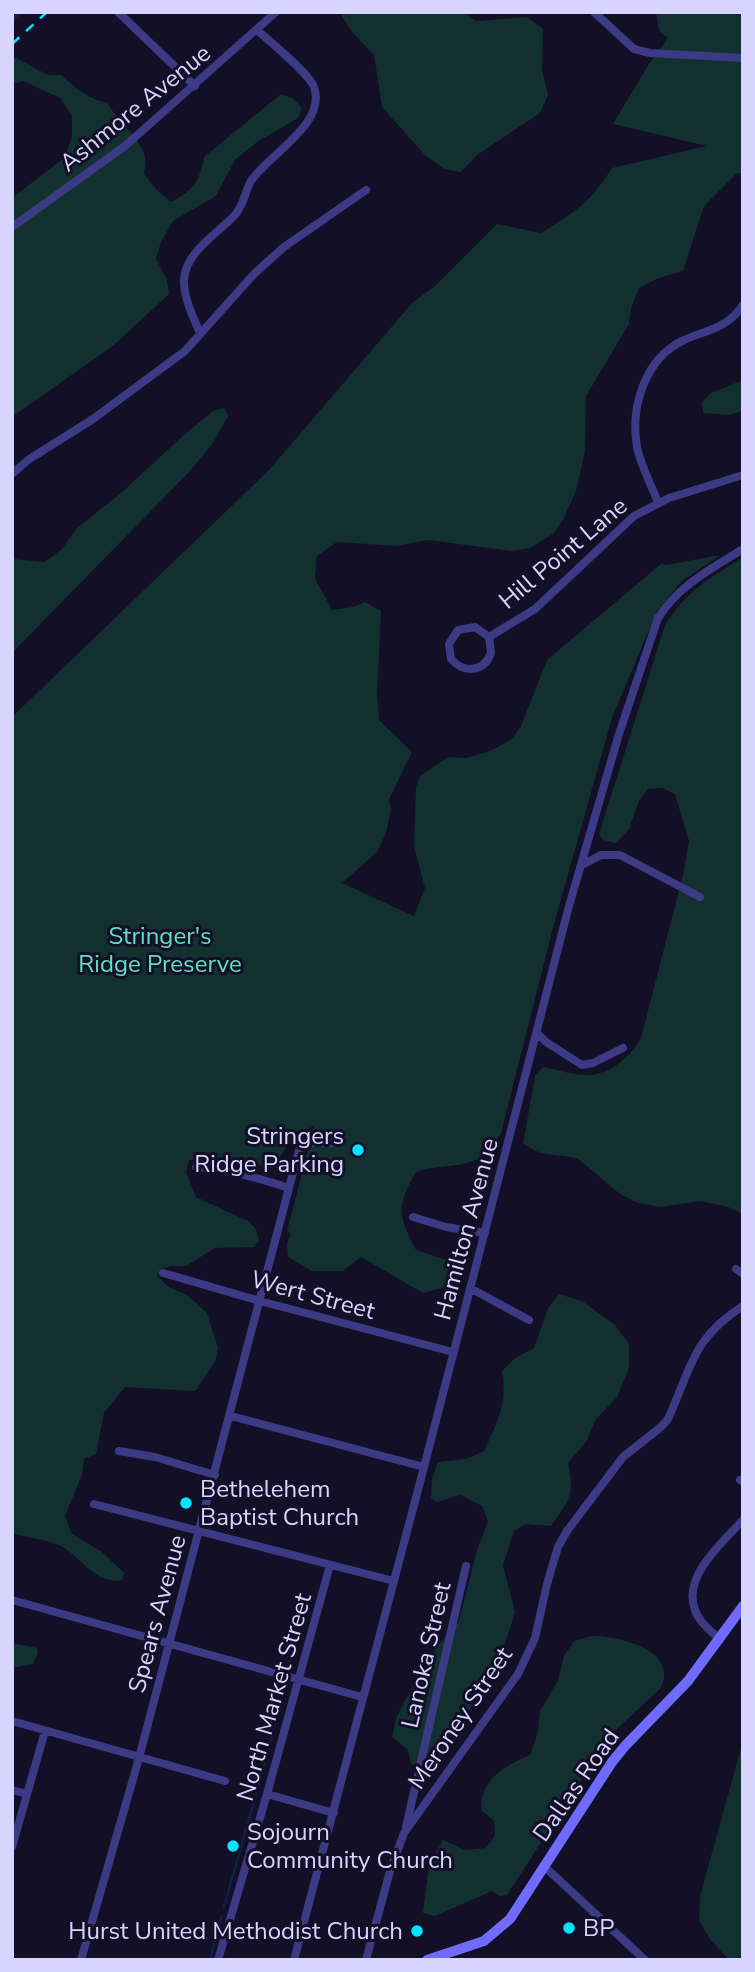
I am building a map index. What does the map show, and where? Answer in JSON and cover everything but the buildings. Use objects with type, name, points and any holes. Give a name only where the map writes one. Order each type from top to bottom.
[{"type":"street","points":[[118,12],[195,86]]},
{"type":"street","name":"Ashmore Avenue","points":[[12,227],[125,146],[276,12]]},
{"type":"street","points":[[594,12],[634,49],[650,53],[743,58]]},
{"type":"street","points":[[200,332],[191,313],[184,281],[191,261],[238,212],[250,183],[259,170],[305,126],[312,115],[315,88],[308,78],[257,30]]},
{"type":"street","points":[[12,474],[28,460],[93,419],[185,351],[254,274],[284,247],[366,190]]},
{"type":"street","points":[[658,502],[638,452],[635,432],[637,405],[644,383],[653,368],[670,350],[681,342],[728,323],[743,305]]},
{"type":"street","name":"Hill Point Lane","points":[[489,637],[535,609],[634,516],[658,502],[743,475]]},
{"type":"street","name":"Hamilton Avenue","points":[[294,1960],[569,906],[619,734],[658,618],[670,601],[691,582],[743,549]]},
{"type":"street","name":"Hill Point Lane","points":[[475,627],[489,637],[492,646],[490,656],[480,667],[464,669],[452,659],[449,645],[458,630],[475,627]]},
{"type":"street","points":[[582,865],[601,855],[620,855],[701,897]]},
{"type":"street","points":[[537,1033],[546,1042],[582,1065],[593,1063],[623,1048]]},
{"type":"street","name":"Spears Avenue","points":[[81,1960],[139,1758],[299,1150],[304,1143],[332,1143]]},
{"type":"street","points":[[196,1167],[217,1168],[289,1188]]},
{"type":"street","points":[[413,1217],[446,1227],[485,1233]]},
{"type":"street","name":"Wert Street","points":[[163,1273],[453,1352]]},
{"type":"street","points":[[470,1288],[529,1320]]},
{"type":"street","name":"Meroney Street","points":[[366,1960],[390,1871],[404,1833],[518,1674],[535,1638],[550,1572],[558,1547],[567,1531],[623,1457],[662,1427],[668,1419],[700,1344],[730,1314],[743,1306]]},
{"type":"street","points":[[231,1416],[424,1467]]},
{"type":"street","points":[[119,1451],[155,1457],[215,1475]]},
{"type":"street","points":[[94,1504],[394,1581]]},
{"type":"street","points":[[720,1640],[701,1621],[694,1609],[694,1585],[702,1567],[743,1520]]},
{"type":"street","name":"North Market Street","points":[[218,1960],[330,1565]]},
{"type":"street","name":"Lanoka Street","points":[[404,1833],[466,1566]]},
{"type":"street","points":[[12,1600],[362,1697]]},
{"type":"street","name":"Dallas Road","points":[[427,1960],[484,1941],[510,1919],[619,1754],[688,1681],[743,1606]]},
{"type":"street","points":[[12,1721],[225,1781]]},
{"type":"street","points":[[12,1847],[45,1731]]},
{"type":"street","points":[[12,1790],[27,1794]]},
{"type":"street","points":[[267,1794],[334,1813]]},
{"type":"street","points":[[545,1867],[645,1960]]},
{"type":"green space","points":[[339,12],[464,12],[477,21],[527,17],[543,29],[542,70],[548,95],[540,113],[477,155],[461,172],[444,169],[425,155],[382,107],[374,55],[353,33]]},
{"type":"green space","name":"Stringer's Ridge Preserve","points":[[656,12],[743,12],[743,174],[737,173],[704,206],[683,271],[659,278],[639,288],[631,308],[629,324],[586,396],[585,452],[576,491],[563,520],[553,534],[530,548],[511,551],[428,540],[396,546],[337,542],[317,556],[315,578],[332,610],[365,602],[381,611],[377,696],[379,720],[412,752],[389,799],[391,810],[386,833],[377,852],[342,883],[414,916],[425,888],[414,846],[416,787],[420,776],[448,757],[467,758],[490,751],[511,740],[521,726],[547,660],[662,563],[666,565],[720,555],[682,581],[657,611],[612,718],[554,924],[501,1133],[493,1146],[476,1160],[416,1172],[405,1194],[402,1203],[403,1219],[416,1250],[455,1263],[459,1272],[446,1287],[423,1293],[361,1257],[343,1271],[312,1271],[288,1257],[287,1244],[291,1234],[287,1231],[314,1126],[295,1137],[271,1166],[220,1159],[189,1160],[186,1172],[196,1197],[248,1221],[256,1229],[259,1241],[254,1247],[215,1248],[186,1266],[161,1269],[157,1276],[169,1287],[187,1295],[207,1313],[218,1348],[215,1362],[195,1391],[125,1387],[104,1413],[96,1454],[84,1459],[82,1475],[65,1516],[72,1534],[102,1552],[124,1573],[122,1580],[104,1578],[61,1546],[12,1533],[12,717],[269,470],[412,303],[435,286],[497,224],[541,233],[581,205],[597,190],[612,168],[707,146],[613,124],[668,38],[659,31]]},
{"type":"green space","points":[[12,56],[48,75],[62,75],[83,93],[108,103],[142,149],[145,158],[144,174],[171,202],[194,184],[204,157],[281,94],[292,98],[302,107],[298,118],[257,142],[235,160],[216,196],[173,221],[161,242],[156,259],[167,280],[169,294],[114,345],[12,417],[12,198],[64,158],[72,137],[72,116],[60,98],[23,81],[12,84]]},
{"type":"green space","points":[[743,380],[743,411],[729,415],[703,413],[702,402],[711,393]]},
{"type":"green space","points":[[224,408],[228,416],[213,443],[190,471],[12,653],[12,559],[45,562],[62,549],[76,529],[121,493],[184,435],[213,411]]},
{"type":"green space","points":[[743,557],[743,1214],[728,1207],[701,1201],[661,1207],[638,1203],[620,1194],[577,1158],[540,1153],[523,1144],[535,1076],[543,1067],[577,1074],[597,1074],[619,1063],[641,1038],[683,875],[689,841],[675,794],[663,788],[648,789],[639,801],[629,829],[616,843],[603,840],[599,834],[665,625],[690,594]]},
{"type":"green space","points":[[559,1294],[582,1301],[615,1325],[629,1344],[629,1368],[617,1397],[596,1419],[586,1442],[568,1463],[571,1483],[569,1497],[551,1526],[526,1524],[514,1531],[503,1565],[515,1612],[494,1671],[447,1752],[433,1769],[411,1764],[408,1750],[392,1737],[397,1716],[433,1652],[459,1621],[477,1550],[488,1521],[482,1506],[460,1495],[437,1502],[431,1498],[432,1478],[438,1462],[466,1459],[484,1451],[502,1403],[502,1371],[514,1359],[534,1348],[548,1308]]},
{"type":"green space","points":[[591,1636],[631,1642],[655,1655],[662,1664],[664,1676],[660,1689],[618,1728],[601,1750],[507,1895],[499,1896],[492,1891],[435,1916],[423,1913],[429,1864],[443,1840],[465,1850],[486,1848],[495,1835],[494,1821],[481,1810],[485,1790],[489,1782],[503,1769],[530,1755],[538,1732],[540,1711],[558,1680],[564,1656],[574,1641]]},
{"type":"green space","points":[[12,1643],[37,1648],[38,1653],[33,1664],[12,1668]]},
{"type":"green space","points":[[743,1741],[743,1960],[729,1960],[710,1939],[699,1921],[700,1896]]},
{"type":"waterway","points":[[12,20],[21,12]]},
{"type":"waterway","points":[[288,1668],[293,1646]]},
{"type":"waterway","points":[[256,1795],[286,1683]]},
{"type":"waterway","points":[[224,1907],[253,1805]]},
{"type":"waterway","points":[[217,1934],[222,1916]]},
{"type":"waterway","points":[[210,1960],[214,1944]]},
{"type":"railway","points":[[12,44],[47,12]]},
{"type":"place","name":"Stringers Ridge Parking","points":[[358,1150]]},
{"type":"place","name":"Bethelehem Baptist Church","points":[[186,1503]]},
{"type":"place","name":"Sojourn Community Church","points":[[233,1846]]},
{"type":"place","name":"BP","points":[[569,1928]]},
{"type":"place","name":"Hurst United Methodist Church","points":[[417,1931]]}]
